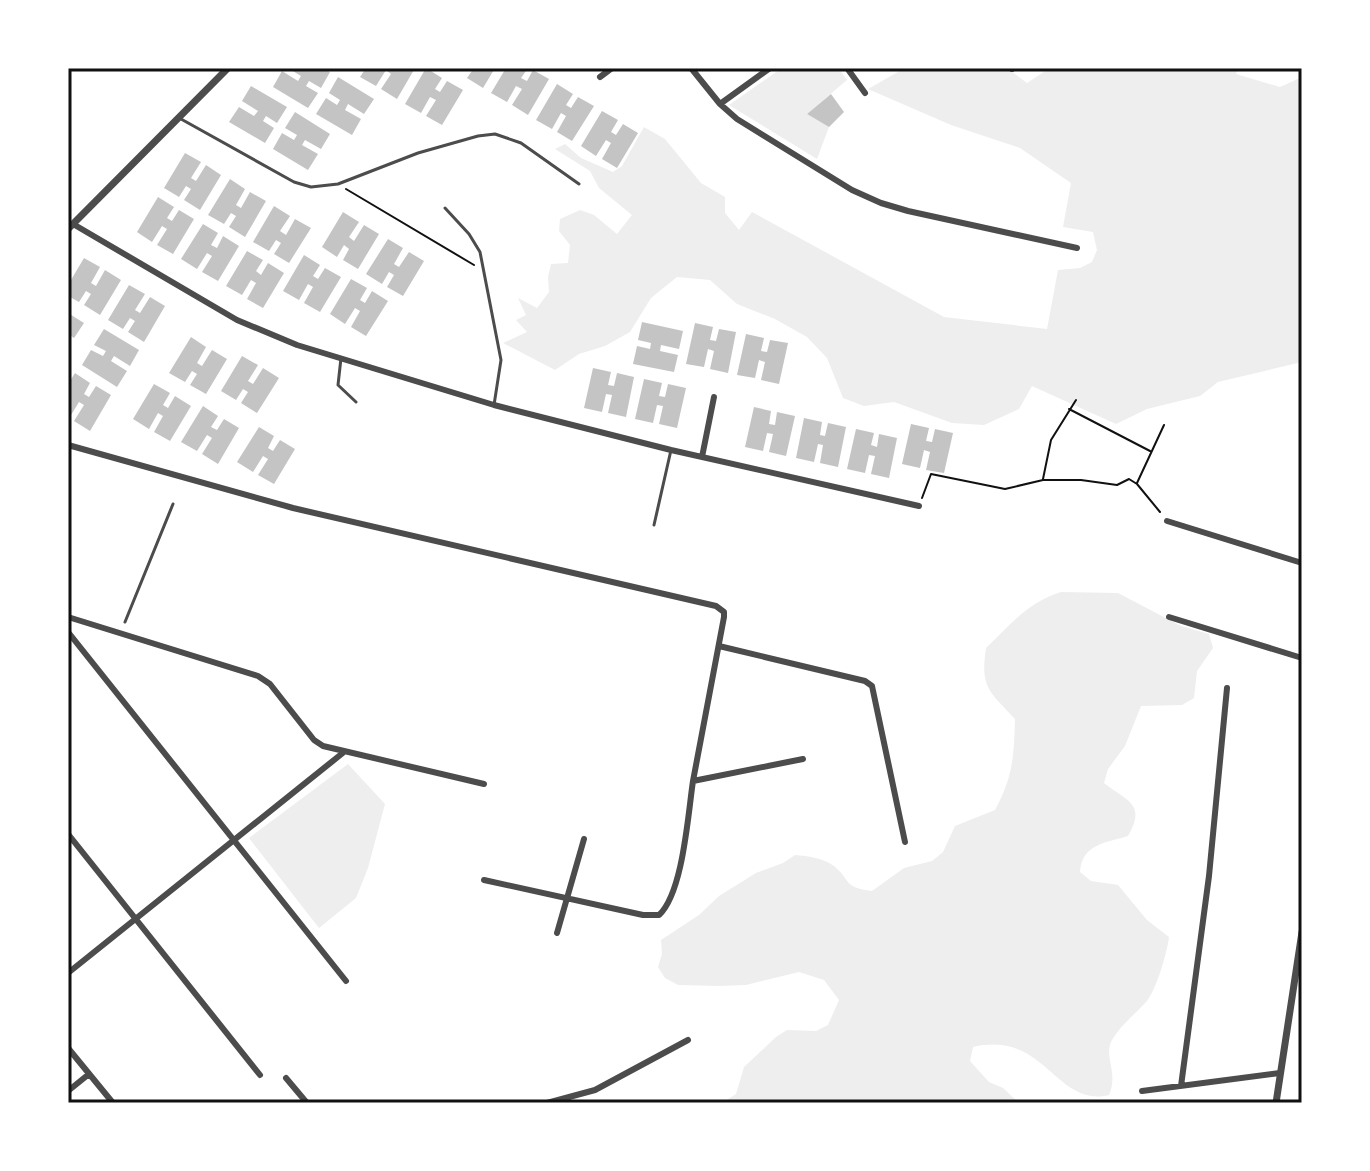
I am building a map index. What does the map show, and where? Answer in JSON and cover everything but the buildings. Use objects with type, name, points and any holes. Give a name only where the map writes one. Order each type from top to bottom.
[{"type":"street","points":[[228,68],[71,226],[237,320],[297,345],[494,405],[671,450],[919,506]]},
{"type":"street","points":[[600,77],[612,68]]},
{"type":"street","points":[[691,68],[720,104],[737,119],[852,190],[881,203],[1077,248]]},
{"type":"street","points":[[720,104],[770,68]]},
{"type":"street","points":[[847,68],[865,93]]},
{"type":"street","points":[[702,457],[714,397]]},
{"type":"street","points":[[68,445],[293,508],[716,606],[724,612],[677,883],[664,911],[652,916],[484,880]]},
{"type":"street","points":[[1167,521],[1302,563]]},
{"type":"street","points":[[68,617],[258,676],[270,684],[314,740],[323,746],[484,784]]},
{"type":"street","points":[[1169,617],[1302,658]]},
{"type":"street","points":[[121,632],[125,622]]},
{"type":"street","points":[[68,632],[346,981]]},
{"type":"street","points":[[719,646],[865,681],[872,686],[905,842]]},
{"type":"street","points":[[1181,1086],[1209,876],[1227,688]]},
{"type":"street","points":[[68,973],[344,752]]},
{"type":"street","points":[[693,781],[803,759]]},
{"type":"street","points":[[68,834],[260,1075]]},
{"type":"street","points":[[557,933],[584,839]]},
{"type":"street","points":[[1276,1103],[1302,932]]},
{"type":"street","points":[[547,1103],[595,1090],[688,1040]]},
{"type":"street","points":[[68,1048],[113,1103]]},
{"type":"street","points":[[1142,1091],[1280,1073]]},
{"type":"street","points":[[68,1091],[89,1074]]},
{"type":"street","points":[[286,1078],[307,1103]]},
{"type":"lane","points":[[178,117],[294,182],[311,187],[338,184],[418,153],[487,134],[505,136],[521,143],[579,184]]},
{"type":"lane","points":[[445,208],[469,234],[480,252],[485,271],[501,360],[494,405]]},
{"type":"lane","points":[[341,358],[338,385],[356,402]]},
{"type":"lane","points":[[654,525],[671,450]]},
{"type":"lane","points":[[125,622],[173,504]]},
{"type":"path","points":[[338,184],[485,271]]},
{"type":"path","points":[[1043,480],[1051,440],[1076,400]]},
{"type":"path","points":[[1069,409],[1150,451]]},
{"type":"path","points":[[1137,484],[1164,425]]},
{"type":"path","points":[[919,506],[931,474],[1005,489],[1043,480],[1081,480],[1117,485],[1129,479],[1137,484],[1167,521]]},
{"type":"shaded area","points":[[782,68],[838,68],[847,80],[807,114],[829,127],[817,159],[729,105]]},
{"type":"shaded area","points":[[905,68],[1007,68],[1027,83],[1050,68],[1238,68],[1236,74],[1280,87],[1302,77],[1302,362],[1218,382],[1200,396],[1147,409],[1116,424],[1032,386],[1019,409],[984,425],[952,423],[894,402],[864,406],[843,398],[827,358],[807,337],[775,319],[737,304],[710,280],[677,277],[651,298],[630,332],[605,346],[579,354],[555,370],[503,343],[527,332],[516,320],[526,315],[518,298],[537,308],[549,292],[551,264],[568,263],[570,245],[559,231],[560,219],[580,210],[594,215],[617,234],[632,215],[599,188],[590,171],[555,149],[565,144],[581,158],[613,172],[622,166],[644,127],[665,139],[701,183],[725,197],[725,213],[739,230],[752,212],[944,317],[1047,329],[1058,270],[1080,268],[1092,262],[1097,250],[1093,232],[1063,227],[1071,183],[1020,148],[951,125],[868,89]]},
{"type":"shaded area","points":[[1061,592],[1118,593],[1181,626],[1209,634],[1213,648],[1197,671],[1194,698],[1182,705],[1141,706],[1125,746],[1108,769],[1104,783],[1135,809],[1133,825],[1128,836],[1096,846],[1082,863],[1080,872],[1091,881],[1118,885],[1147,920],[1169,937],[1150,997],[1112,1040],[1109,1053],[1112,1087],[1109,1095],[1091,1096],[1075,1091],[1034,1058],[1017,1049],[998,1045],[973,1047],[970,1061],[989,1082],[1003,1088],[1019,1103],[722,1103],[736,1094],[744,1067],[776,1037],[787,1030],[816,1031],[828,1025],[839,1000],[824,980],[799,972],[746,985],[678,985],[665,978],[658,967],[662,954],[661,940],[699,915],[719,896],[756,873],[795,855],[825,861],[840,871],[852,885],[872,891],[904,868],[932,861],[943,852],[955,826],[995,810],[1006,787],[1011,766],[1015,719],[988,688],[984,672],[986,648],[1029,608]]},
{"type":"shaded area","points":[[348,764],[385,804],[368,868],[356,898],[319,928],[249,838]]}]
